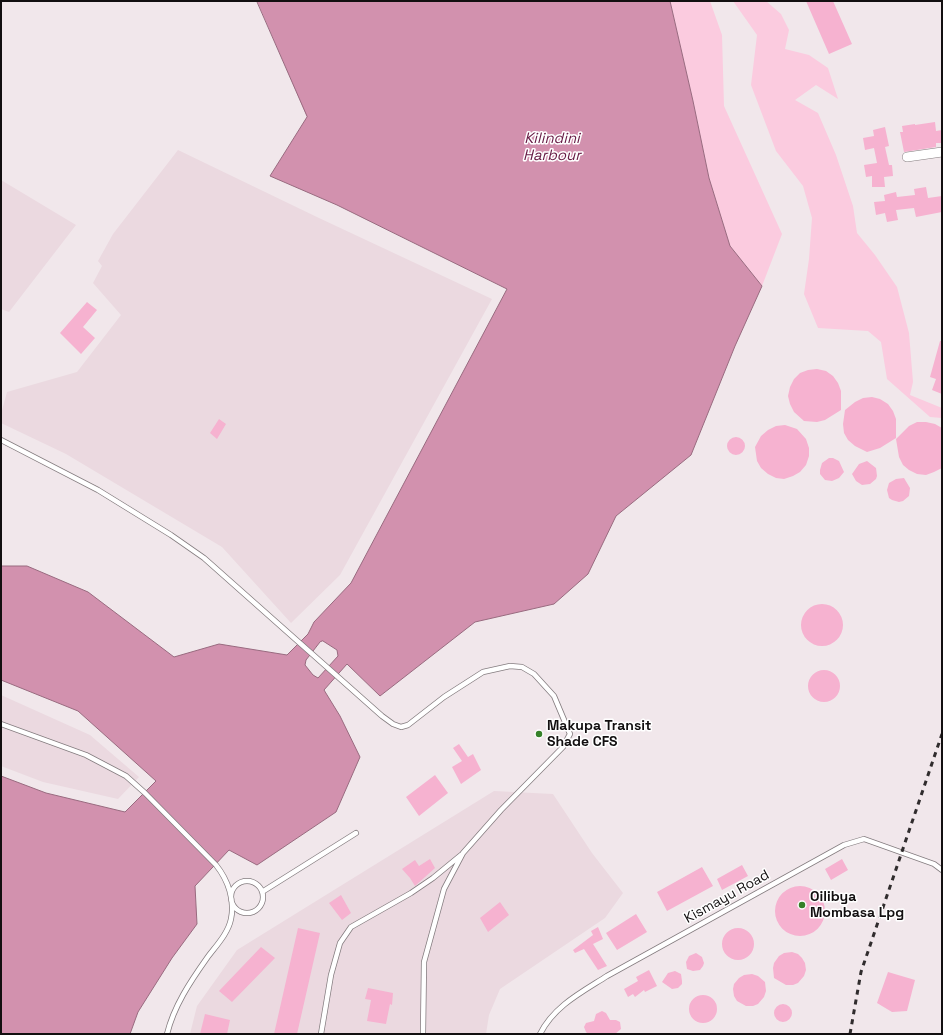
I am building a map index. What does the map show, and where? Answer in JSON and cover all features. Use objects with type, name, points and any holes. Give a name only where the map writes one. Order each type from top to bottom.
[{"type":"street","points":[[907,157],[942,152]]},
{"type":"lane","points":[[1,440],[98,490],[171,535],[204,558],[392,724],[401,727],[408,725],[444,697],[482,672],[510,666],[522,668],[534,674],[554,696],[570,734],[563,747],[501,810],[462,853],[433,878],[411,893],[351,926],[340,943],[331,975],[321,1034]]},
{"type":"lane","points":[[1,724],[86,755],[126,776],[216,864],[228,885],[232,900],[235,908],[239,911],[250,913],[257,910],[263,897],[262,892],[257,884],[248,881],[243,882],[235,888],[232,896],[232,900],[231,920],[226,932],[187,988],[177,1006],[167,1034]]},
{"type":"lane","points":[[262,892],[356,833]]},
{"type":"lane","name":"Kismayu Road","points":[[540,1034],[545,1024],[554,1013],[574,997],[607,976],[844,845],[864,840],[934,864],[942,870]]},
{"type":"lane","points":[[423,1034],[424,962],[444,889],[462,853]]},
{"type":"shaded area","points":[[670,1],[710,1],[722,35],[724,106],[782,234],[762,286],[730,246],[709,178]]},
{"type":"shaded area","points":[[733,1],[766,1],[781,14],[789,30],[785,49],[809,55],[828,68],[838,99],[816,85],[795,100],[818,113],[836,155],[853,206],[857,233],[875,255],[897,287],[909,333],[913,382],[910,395],[942,408],[942,418],[930,417],[887,379],[881,342],[868,331],[818,328],[804,294],[809,259],[812,218],[803,186],[776,151],[751,85],[757,35]]},
{"type":"shaded area","points":[[178,150],[492,299],[340,575],[291,623],[222,547],[66,454],[1,423],[1,414],[7,392],[77,372],[121,315],[93,283],[102,266],[98,261],[113,234]]},
{"type":"shaded area","points":[[1,180],[76,225],[9,312],[1,309]]},
{"type":"shaded area","points":[[1,695],[90,735],[139,777],[118,799],[43,782],[1,766]]},
{"type":"shaded area","points":[[494,791],[553,794],[592,853],[623,893],[605,918],[500,989],[489,1015],[486,1034],[190,1034],[197,1006],[237,950]]},
{"type":"water","name":"Kilindini Harbour","points":[[257,1],[670,1],[709,178],[730,246],[762,286],[735,346],[691,455],[616,516],[588,574],[554,604],[475,622],[380,696],[347,664],[324,690],[340,716],[360,757],[336,812],[257,865],[229,850],[195,886],[197,924],[172,958],[138,1012],[130,1034],[1,1034],[1,776],[46,793],[125,812],[156,781],[78,711],[1,680],[1,566],[27,566],[88,592],[174,657],[219,644],[287,655],[308,634],[314,622],[351,583],[507,289],[337,205],[270,176],[307,117]],"holes":[[[323,641],[337,650],[338,656],[318,678],[313,675],[305,665],[306,660],[320,642]]]},
{"type":"building","points":[[806,1],[833,1],[852,44],[829,54]]},
{"type":"building","points":[[935,122],[936,131],[942,130],[942,143],[936,143],[936,147],[904,152],[900,132],[903,132],[902,126]]},
{"type":"building","points":[[885,127],[889,146],[885,147],[889,165],[892,165],[893,176],[884,177],[885,187],[872,187],[872,176],[866,177],[864,165],[877,163],[874,148],[865,150],[863,138],[874,136],[873,130]]},
{"type":"building","points":[[926,187],[928,198],[942,196],[942,212],[916,217],[914,208],[896,210],[898,220],[887,222],[885,213],[876,215],[874,202],[885,201],[884,195],[896,192],[897,197],[915,195],[914,189]]},
{"type":"building","points":[[87,302],[97,310],[83,327],[95,338],[81,354],[60,333]]},
{"type":"building","points":[[940,341],[942,341],[942,394],[932,390],[936,379],[930,377]]},
{"type":"building","points":[[817,369],[826,371],[833,376],[838,383],[841,391],[841,410],[825,420],[817,422],[804,421],[794,412],[790,404],[788,396],[790,387],[794,379],[800,373]]},
{"type":"building","points":[[872,397],[880,399],[888,404],[893,411],[896,419],[896,438],[880,448],[867,452],[855,446],[848,440],[844,433],[843,424],[845,410],[863,398]]},
{"type":"building","points":[[219,419],[226,424],[217,439],[210,433]]},
{"type":"building","points":[[917,422],[935,424],[942,428],[942,468],[926,475],[917,474],[909,470],[903,465],[899,457],[896,439],[909,426]]},
{"type":"building","points":[[785,425],[797,429],[806,439],[809,448],[809,456],[806,465],[800,472],[784,479],[776,478],[761,468],[757,461],[755,447],[761,436],[768,430],[776,426]]},
{"type":"building","points":[[736,437],[742,440],[745,446],[742,452],[736,455],[730,452],[727,446],[730,440]]},
{"type":"building","points":[[829,458],[839,461],[844,472],[839,478],[832,481],[825,480],[820,474],[822,463]]},
{"type":"building","points":[[867,461],[876,468],[877,476],[876,479],[870,484],[862,485],[856,481],[852,474],[859,464]]},
{"type":"building","points":[[904,478],[910,488],[909,496],[903,501],[899,502],[892,500],[889,498],[887,490],[889,483],[896,479]]},
{"type":"building","points":[[818,604],[826,604],[834,607],[840,613],[843,625],[840,637],[834,643],[826,646],[818,646],[810,643],[804,637],[801,629],[801,621],[804,613],[810,607]]},
{"type":"building","points":[[821,670],[827,670],[836,674],[840,686],[836,698],[827,702],[821,702],[812,698],[808,689],[808,683],[812,674]]},
{"type":"building","points":[[459,744],[468,757],[473,754],[481,770],[461,784],[452,767],[462,761],[453,748]]},
{"type":"building","points":[[435,775],[448,793],[419,816],[406,797]]},
{"type":"building","points":[[430,859],[435,868],[415,886],[402,869],[415,860],[419,866]]},
{"type":"building","points":[[842,859],[848,870],[831,880],[825,869]]},
{"type":"building","points":[[742,865],[748,876],[722,890],[717,879]]},
{"type":"building","points":[[702,867],[713,886],[667,911],[657,892]]},
{"type":"building","points":[[795,886],[805,886],[818,893],[825,906],[825,916],[818,929],[805,936],[795,936],[786,932],[779,925],[775,916],[775,906],[779,897],[786,890]]},
{"type":"building","points":[[341,895],[351,913],[342,920],[329,903]]},
{"type":"building","points":[[500,902],[509,915],[488,932],[480,918]]},
{"type":"building","points":[[636,914],[647,932],[617,950],[606,933]]},
{"type":"building","points":[[598,927],[603,939],[593,944],[607,966],[598,970],[584,949],[575,953],[573,950],[593,935],[591,931]]},
{"type":"building","points":[[298,928],[320,933],[297,1034],[274,1034]]},
{"type":"building","points":[[735,928],[741,928],[750,932],[754,944],[750,956],[741,960],[735,960],[726,956],[722,947],[722,941],[726,932]]},
{"type":"building","points":[[261,947],[275,958],[232,1002],[219,991]]},
{"type":"building","points":[[792,952],[798,954],[802,958],[805,963],[806,970],[804,976],[798,983],[786,985],[774,978],[773,968],[774,963],[779,956],[784,953]]},
{"type":"building","points":[[696,953],[702,957],[704,963],[703,966],[700,970],[693,971],[687,969],[686,962],[689,956]]},
{"type":"building","points":[[649,970],[657,986],[645,992],[644,990],[635,997],[633,994],[628,997],[624,989],[638,981],[636,977]]},
{"type":"building","points":[[675,971],[681,974],[682,984],[678,988],[672,989],[662,982],[668,973]]},
{"type":"building","points":[[888,972],[915,980],[907,1011],[892,1012],[877,1003]]},
{"type":"building","points":[[752,974],[758,976],[765,982],[766,991],[764,997],[758,1004],[746,1006],[737,1001],[734,996],[733,989],[734,984],[739,978],[744,975]]},
{"type":"building","points":[[368,988],[393,993],[392,1005],[390,1004],[386,1024],[367,1021],[371,1000],[365,999]]},
{"type":"building","points":[[703,995],[713,999],[717,1009],[713,1019],[703,1023],[693,1019],[689,1009],[693,999]]},
{"type":"building","points":[[783,1004],[789,1007],[792,1013],[789,1019],[783,1022],[777,1019],[774,1013],[777,1007]]},
{"type":"building","points":[[602,1011],[606,1013],[610,1020],[620,1022],[621,1029],[615,1034],[588,1034],[584,1027],[586,1023],[594,1021],[596,1014]]},
{"type":"building","points":[[205,1014],[230,1020],[227,1034],[200,1034]]},
{"type":"railway","points":[[850,1034],[861,972],[942,734]]},
{"type":"place","name":"Makupa Transit Shade CFS","points":[[539,734]]},
{"type":"place","name":"Oilibya Mombasa Lpg","points":[[802,905]]}]
